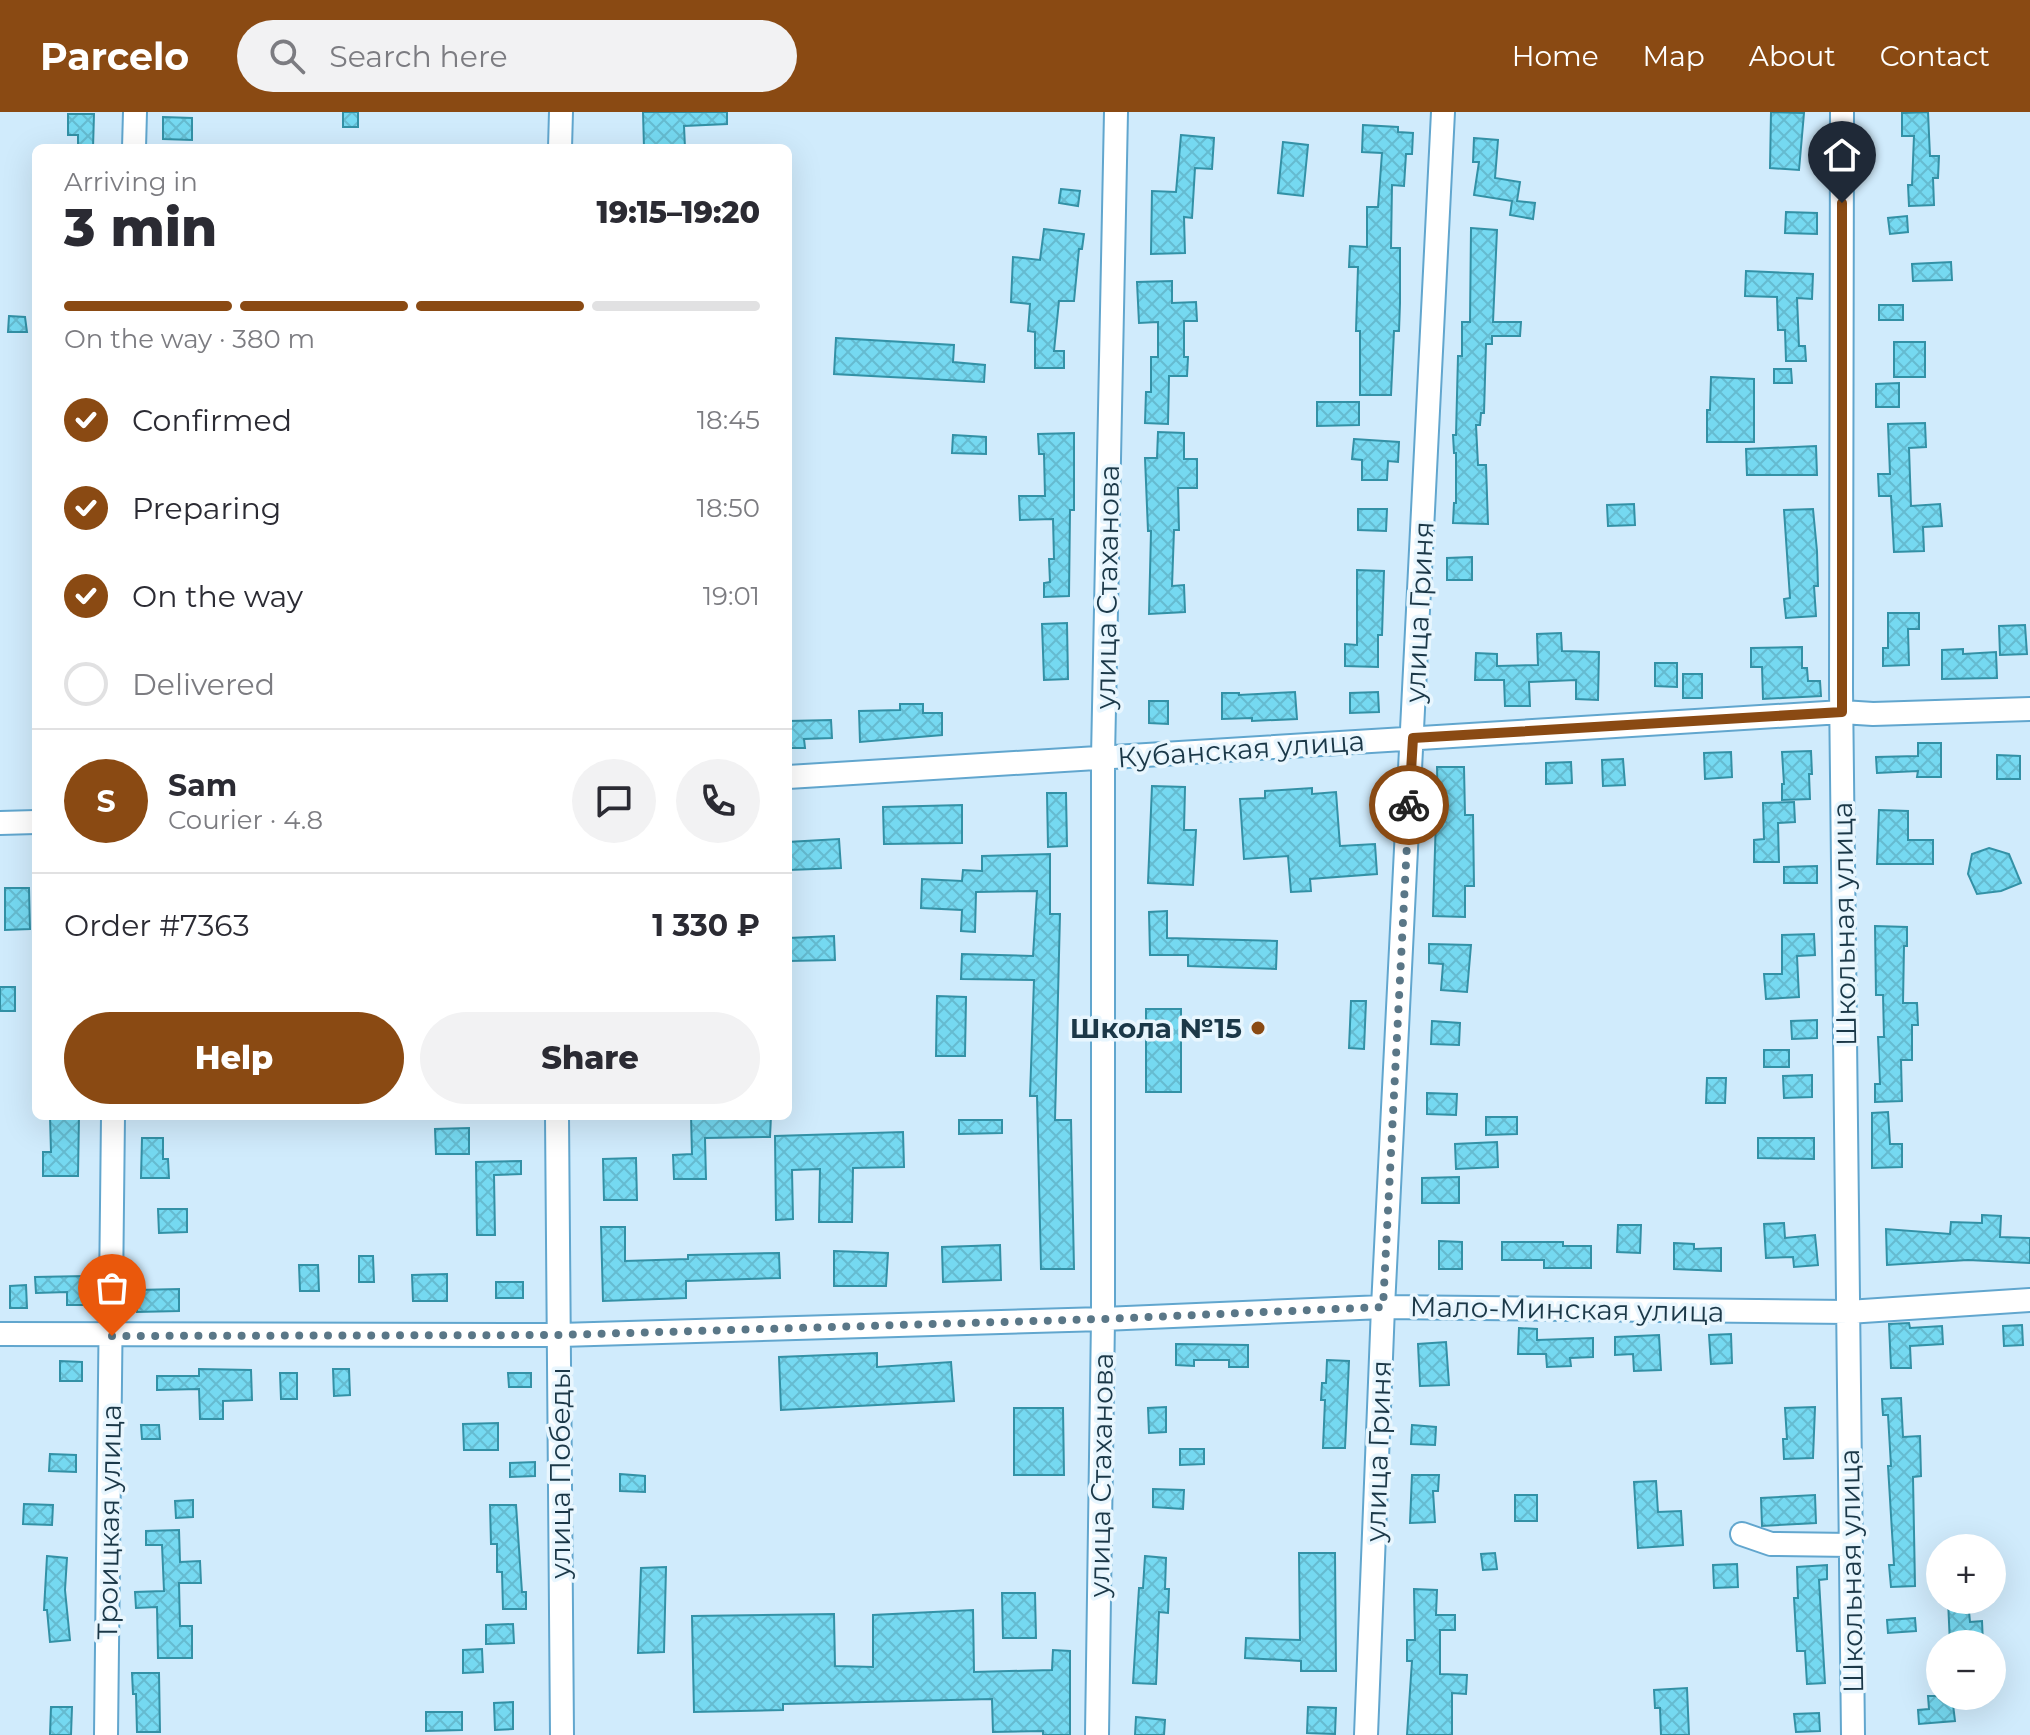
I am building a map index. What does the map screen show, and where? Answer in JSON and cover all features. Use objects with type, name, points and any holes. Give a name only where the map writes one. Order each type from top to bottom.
[{"type":"street","points":[[134,144],[135,112]]},
{"type":"street","points":[[560,144],[561,112]]},
{"type":"street","name":"улица Стаханова","points":[[1097,1735],[1103,1319],[1103,757],[1116,112]]},
{"type":"street","name":"улица Гриня","points":[[1366,1735],[1383,1307],[1443,112]]},
{"type":"street","name":"Школьная улица","points":[[1842,112],[1842,712],[1853,1735]]},
{"type":"street","name":"Кубанская улица","points":[[792,777],[1842,712],[1873,714],[2030,709]]},
{"type":"street","points":[[0,823],[32,822]]},
{"type":"street","name":"Троицкая улица","points":[[106,1735],[113,1120]]},
{"type":"street","name":"улица Победы","points":[[557,1120],[562,1735]]},
{"type":"street","name":"Мало-Минская улица","points":[[0,1334],[560,1335],[1103,1319],[1383,1307],[1848,1312],[2030,1300]]},
{"type":"street","points":[[1742,1534],[1771,1544],[1851,1545]]},
{"type":"building","points":[[343,112],[358,112],[358,127],[343,127]]},
{"type":"building","points":[[643,112],[727,112],[727,124],[684,126],[685,144],[644,144]]},
{"type":"building","points":[[1771,112],[1804,113],[1799,170],[1770,168]]},
{"type":"building","points":[[1928,112],[1930,156],[1939,156],[1938,178],[1933,178],[1934,205],[1909,206],[1908,185],[1912,185],[1914,136],[1902,136],[1902,113]]},
{"type":"building","points":[[68,114],[94,114],[93,144],[78,144],[78,135],[68,135]]},
{"type":"building","points":[[163,117],[192,118],[192,140],[163,139]]},
{"type":"building","points":[[1363,125],[1398,127],[1398,132],[1413,133],[1412,154],[1406,154],[1404,186],[1392,185],[1391,248],[1400,248],[1400,303],[1399,331],[1394,331],[1391,395],[1360,395],[1360,331],[1356,331],[1358,267],[1349,267],[1350,246],[1367,247],[1367,207],[1378,207],[1382,153],[1362,152]]},
{"type":"building","points":[[1181,135],[1214,138],[1212,169],[1195,168],[1192,218],[1184,217],[1185,253],[1151,254],[1152,191],[1176,192]]},
{"type":"building","points":[[1474,138],[1498,140],[1495,178],[1520,182],[1517,201],[1535,203],[1533,219],[1510,215],[1512,201],[1474,195],[1479,162],[1473,162]]},
{"type":"building","points":[[1283,142],[1308,145],[1303,196],[1278,193]]},
{"type":"building","points":[[1061,189],[1080,191],[1078,206],[1059,203]]},
{"type":"building","points":[[1786,212],[1817,213],[1817,234],[1785,233]]},
{"type":"building","points":[[1907,216],[1908,232],[1890,234],[1888,218]]},
{"type":"building","points":[[1471,228],[1497,230],[1493,322],[1521,322],[1520,336],[1492,336],[1492,344],[1486,344],[1484,413],[1481,413],[1480,425],[1476,425],[1478,465],[1486,465],[1488,524],[1453,523],[1456,453],[1453,435],[1456,435],[1462,322],[1470,322]]},
{"type":"building","points":[[1044,229],[1084,234],[1082,249],[1079,249],[1074,301],[1059,301],[1054,351],[1064,351],[1064,368],[1035,368],[1035,332],[1028,331],[1030,304],[1011,302],[1013,257],[1040,260]]},
{"type":"building","points":[[1951,262],[1952,280],[1913,281],[1912,264]]},
{"type":"building","points":[[1746,271],[1813,274],[1812,299],[1797,298],[1799,346],[1805,346],[1806,361],[1786,361],[1785,330],[1778,330],[1777,297],[1745,296]]},
{"type":"building","points":[[1172,281],[1172,303],[1196,302],[1197,321],[1184,321],[1187,376],[1169,376],[1168,424],[1145,423],[1146,392],[1151,392],[1151,357],[1158,357],[1158,322],[1139,323],[1137,282]]},
{"type":"building","points":[[1879,305],[1903,305],[1903,320],[1879,320]]},
{"type":"building","points":[[9,316],[25,317],[27,332],[8,332]]},
{"type":"building","points":[[836,338],[954,345],[953,362],[985,365],[984,382],[834,374]]},
{"type":"building","points":[[1894,342],[1925,342],[1925,377],[1894,377]]},
{"type":"building","points":[[1774,369],[1791,369],[1792,383],[1774,383]]},
{"type":"building","points":[[1711,377],[1754,379],[1754,442],[1707,442]]},
{"type":"building","points":[[1899,383],[1899,407],[1876,407],[1876,384]]},
{"type":"building","points":[[1317,402],[1359,402],[1359,425],[1317,426]]},
{"type":"building","points":[[1925,423],[1926,447],[1909,448],[1911,506],[1940,504],[1942,526],[1923,527],[1924,551],[1894,552],[1891,496],[1879,496],[1878,474],[1890,474],[1888,424]]},
{"type":"building","points":[[1158,432],[1184,433],[1184,459],[1197,459],[1197,488],[1178,488],[1179,530],[1174,530],[1172,586],[1184,585],[1185,612],[1149,614],[1151,531],[1148,531],[1145,458],[1157,458]]},
{"type":"building","points":[[1074,433],[1069,596],[1044,597],[1044,583],[1050,582],[1049,559],[1054,559],[1053,519],[1020,520],[1019,496],[1045,496],[1044,454],[1039,454],[1038,434]]},
{"type":"building","points":[[953,435],[986,437],[986,454],[952,453]]},
{"type":"building","points":[[1354,439],[1399,442],[1398,462],[1388,461],[1387,480],[1362,480],[1362,460],[1352,459]]},
{"type":"building","points":[[1816,446],[1817,475],[1747,475],[1746,449]]},
{"type":"building","points":[[1634,504],[1635,525],[1608,526],[1607,505]]},
{"type":"building","points":[[1358,509],[1387,509],[1386,531],[1358,530]]},
{"type":"building","points":[[1813,509],[1818,586],[1814,586],[1816,616],[1786,618],[1784,599],[1790,598],[1784,510]]},
{"type":"building","points":[[1472,557],[1472,580],[1447,580],[1447,558]]},
{"type":"building","points":[[1357,570],[1384,571],[1378,667],[1345,666],[1345,644],[1357,645]]},
{"type":"building","points":[[1888,613],[1919,613],[1919,629],[1908,629],[1909,665],[1883,666],[1883,648],[1888,648]]},
{"type":"building","points":[[1067,623],[1068,679],[1044,680],[1042,624]]},
{"type":"building","points":[[2025,625],[2027,654],[2000,655],[1999,626]]},
{"type":"building","points":[[1561,633],[1562,651],[1599,652],[1598,700],[1576,699],[1576,680],[1529,682],[1530,706],[1505,706],[1504,680],[1475,680],[1476,653],[1497,654],[1497,666],[1538,665],[1537,634]]},
{"type":"building","points":[[1802,647],[1802,668],[1807,668],[1808,681],[1820,681],[1821,696],[1763,699],[1762,667],[1751,667],[1751,648]]},
{"type":"building","points":[[1963,649],[1963,654],[1996,652],[1997,678],[1942,679],[1942,650]]},
{"type":"building","points":[[1655,663],[1677,663],[1677,687],[1655,686]]},
{"type":"building","points":[[1683,674],[1702,674],[1702,698],[1683,698]]},
{"type":"building","points":[[1295,692],[1297,719],[1222,719],[1222,693]]},
{"type":"building","points":[[1378,692],[1379,712],[1350,713],[1350,693]]},
{"type":"building","points":[[1149,701],[1168,701],[1168,724],[1149,723]]},
{"type":"building","points":[[900,704],[923,704],[923,713],[942,713],[942,735],[860,742],[859,711],[900,710]]},
{"type":"building","points":[[831,720],[832,738],[804,739],[805,748],[792,748],[792,721]]},
{"type":"building","points":[[1918,743],[1941,743],[1941,777],[1917,777],[1918,771],[1877,773],[1876,757],[1918,756]]},
{"type":"building","points":[[1811,751],[1810,799],[1782,800],[1782,752]]},
{"type":"building","points":[[1731,752],[1732,777],[1705,779],[1704,753]]},
{"type":"building","points":[[1997,755],[2020,756],[2020,779],[1997,779]]},
{"type":"building","points":[[1623,759],[1625,785],[1603,786],[1602,760]]},
{"type":"building","points":[[1571,762],[1572,783],[1546,784],[1546,763]]},
{"type":"building","points":[[1437,767],[1464,767],[1465,815],[1473,815],[1474,886],[1465,886],[1465,917],[1433,916]]},
{"type":"building","points":[[1152,786],[1185,787],[1184,830],[1196,830],[1193,885],[1148,883]]},
{"type":"building","points":[[1312,788],[1312,794],[1336,792],[1340,846],[1375,844],[1377,874],[1310,879],[1311,891],[1291,892],[1288,856],[1244,859],[1240,799],[1265,798],[1265,791]]},
{"type":"building","points":[[1047,793],[1066,793],[1067,846],[1048,847]]},
{"type":"building","points":[[1794,802],[1795,822],[1778,823],[1779,862],[1754,862],[1754,840],[1764,839],[1763,803]]},
{"type":"building","points":[[962,805],[962,843],[884,844],[883,807]]},
{"type":"building","points":[[1879,810],[1908,811],[1908,840],[1933,840],[1933,864],[1877,864]]},
{"type":"building","points":[[839,839],[841,868],[792,870],[792,842]]},
{"type":"building","points":[[1989,848],[2009,854],[2021,883],[2001,891],[1977,894],[1968,874],[1972,854]]},
{"type":"building","points":[[1050,854],[1050,914],[1060,914],[1055,1120],[1071,1120],[1074,1269],[1041,1269],[1037,1096],[1030,1096],[1034,980],[961,979],[962,954],[1033,956],[1037,891],[976,892],[975,932],[961,931],[962,910],[921,908],[922,879],[962,881],[963,870],[982,871],[982,856]]},
{"type":"building","points":[[1817,866],[1817,883],[1784,883],[1784,867]]},
{"type":"building","points":[[5,888],[29,888],[30,929],[5,930]]},
{"type":"building","points":[[1167,911],[1167,938],[1277,941],[1276,969],[1188,966],[1188,955],[1150,955],[1149,912]]},
{"type":"building","points":[[1875,926],[1907,927],[1903,1003],[1917,1003],[1918,1025],[1912,1025],[1912,1060],[1901,1060],[1902,1101],[1875,1102],[1875,1084],[1880,1084],[1878,1037],[1884,1037],[1883,995],[1876,995]]},
{"type":"building","points":[[1814,934],[1815,955],[1797,956],[1799,997],[1766,999],[1764,974],[1782,974],[1782,935]]},
{"type":"building","points":[[834,936],[835,960],[792,961],[792,938]]},
{"type":"building","points":[[1429,944],[1471,945],[1467,992],[1441,990],[1443,964],[1429,963]]},
{"type":"building","points":[[0,987],[15,987],[15,1011],[0,1011]]},
{"type":"building","points":[[937,996],[966,997],[965,1056],[936,1056]]},
{"type":"building","points":[[1351,1001],[1366,1001],[1364,1049],[1349,1048]]},
{"type":"building","points":[[1146,1009],[1181,1009],[1181,1092],[1146,1092]]},
{"type":"building","points":[[1817,1020],[1817,1038],[1792,1039],[1791,1021]]},
{"type":"building","points":[[1432,1021],[1460,1023],[1459,1045],[1431,1044]]},
{"type":"building","points":[[1764,1050],[1789,1050],[1789,1067],[1764,1067]]},
{"type":"building","points":[[1812,1075],[1812,1097],[1784,1098],[1783,1076]]},
{"type":"building","points":[[1707,1078],[1726,1078],[1725,1103],[1706,1103]]},
{"type":"building","points":[[1427,1093],[1457,1094],[1456,1115],[1427,1114]]},
{"type":"building","points":[[1888,1112],[1890,1144],[1902,1144],[1902,1167],[1872,1168],[1872,1113]]},
{"type":"building","points":[[1486,1117],[1517,1117],[1517,1134],[1486,1135]]},
{"type":"building","points":[[50,1120],[79,1120],[78,1176],[43,1176],[43,1152],[51,1152]]},
{"type":"building","points":[[691,1120],[771,1120],[770,1137],[705,1138],[706,1179],[674,1179],[673,1155],[692,1154]]},
{"type":"building","points":[[959,1120],[1002,1120],[1002,1133],[959,1134]]},
{"type":"building","points":[[469,1128],[469,1154],[436,1154],[435,1129]]},
{"type":"building","points":[[903,1132],[904,1167],[853,1168],[852,1222],[819,1222],[820,1169],[792,1170],[793,1219],[776,1220],[775,1136]]},
{"type":"building","points":[[142,1138],[163,1138],[163,1159],[168,1159],[169,1178],[141,1178]]},
{"type":"building","points":[[1758,1138],[1814,1138],[1814,1159],[1758,1158]]},
{"type":"building","points":[[1497,1142],[1498,1167],[1456,1169],[1455,1144]]},
{"type":"building","points":[[636,1158],[637,1200],[604,1200],[603,1159]]},
{"type":"building","points":[[521,1161],[521,1174],[494,1175],[495,1235],[477,1235],[476,1162]]},
{"type":"building","points":[[1459,1177],[1459,1203],[1422,1203],[1422,1178]]},
{"type":"building","points":[[158,1209],[187,1209],[187,1232],[159,1233]]},
{"type":"building","points":[[1982,1215],[2001,1216],[2000,1237],[2030,1238],[2030,1263],[1968,1260],[1887,1265],[1886,1229],[1950,1234],[1951,1222],[1982,1223]]},
{"type":"building","points":[[1784,1223],[1785,1238],[1815,1235],[1818,1265],[1794,1267],[1793,1257],[1766,1258],[1764,1224]]},
{"type":"building","points":[[1618,1225],[1641,1225],[1640,1253],[1617,1252]]},
{"type":"building","points":[[601,1227],[625,1227],[625,1261],[688,1259],[688,1255],[779,1253],[780,1278],[686,1281],[686,1298],[603,1301]]},
{"type":"building","points":[[1439,1241],[1462,1242],[1462,1269],[1439,1269]]},
{"type":"building","points":[[1502,1242],[1563,1242],[1563,1246],[1591,1246],[1591,1268],[1544,1268],[1544,1260],[1502,1260]]},
{"type":"building","points":[[1674,1243],[1694,1244],[1694,1249],[1721,1248],[1721,1271],[1674,1269]]},
{"type":"building","points":[[1000,1245],[1001,1280],[943,1282],[942,1247]]},
{"type":"building","points":[[834,1251],[888,1253],[886,1286],[834,1286]]},
{"type":"building","points":[[359,1256],[373,1256],[374,1282],[359,1282]]},
{"type":"building","points":[[299,1265],[318,1265],[319,1291],[300,1291]]},
{"type":"building","points":[[447,1274],[447,1301],[413,1301],[412,1275]]},
{"type":"building","points":[[85,1276],[85,1305],[67,1305],[67,1292],[36,1293],[35,1277]]},
{"type":"building","points":[[496,1282],[523,1282],[523,1298],[496,1298]]},
{"type":"building","points":[[26,1285],[27,1308],[10,1308],[10,1286]]},
{"type":"building","points":[[179,1289],[179,1311],[137,1312],[137,1290]]},
{"type":"building","points":[[1909,1323],[1910,1328],[1942,1326],[1943,1344],[1910,1346],[1911,1368],[1891,1368],[1889,1324]]},
{"type":"building","points":[[2022,1325],[2023,1345],[2004,1346],[2003,1326]]},
{"type":"building","points":[[1519,1328],[1537,1329],[1537,1340],[1593,1338],[1593,1357],[1570,1358],[1571,1366],[1547,1367],[1546,1354],[1518,1354]]},
{"type":"building","points":[[1731,1334],[1732,1363],[1711,1364],[1709,1335]]},
{"type":"building","points":[[1659,1335],[1661,1370],[1634,1371],[1633,1354],[1615,1355],[1615,1337]]},
{"type":"building","points":[[1446,1342],[1449,1385],[1420,1386],[1418,1344]]},
{"type":"building","points":[[1176,1344],[1248,1345],[1248,1367],[1229,1367],[1229,1360],[1194,1360],[1194,1366],[1176,1365]]},
{"type":"building","points":[[877,1353],[877,1367],[951,1362],[954,1401],[781,1410],[779,1357]]},
{"type":"building","points":[[1327,1360],[1349,1361],[1345,1448],[1323,1448],[1325,1400],[1321,1400],[1322,1383],[1326,1383]]},
{"type":"building","points":[[60,1361],[82,1362],[82,1381],[60,1381]]},
{"type":"building","points":[[199,1369],[251,1370],[252,1400],[223,1401],[223,1419],[200,1419],[199,1389],[157,1390],[157,1376],[199,1376]]},
{"type":"building","points":[[333,1369],[349,1369],[350,1395],[334,1396]]},
{"type":"building","points":[[280,1373],[297,1373],[297,1399],[281,1399]]},
{"type":"building","points":[[508,1373],[531,1373],[531,1387],[509,1387]]},
{"type":"building","points":[[1901,1398],[1903,1437],[1920,1436],[1921,1476],[1913,1477],[1915,1586],[1891,1587],[1889,1565],[1894,1565],[1888,1466],[1891,1466],[1888,1415],[1883,1415],[1882,1399]]},
{"type":"building","points":[[1166,1407],[1166,1432],[1149,1433],[1148,1408]]},
{"type":"building","points":[[1815,1407],[1813,1458],[1784,1459],[1783,1439],[1787,1439],[1785,1408]]},
{"type":"building","points":[[1014,1408],[1063,1408],[1064,1475],[1014,1475]]},
{"type":"building","points":[[498,1423],[498,1450],[464,1450],[463,1424]]},
{"type":"building","points":[[141,1425],[159,1425],[160,1439],[142,1439]]},
{"type":"building","points":[[1412,1425],[1436,1427],[1435,1445],[1411,1444]]},
{"type":"building","points":[[1180,1449],[1204,1449],[1204,1464],[1180,1465]]},
{"type":"building","points":[[50,1454],[76,1455],[76,1472],[49,1471]]},
{"type":"building","points":[[535,1462],[535,1476],[510,1477],[510,1463]]},
{"type":"building","points":[[620,1474],[645,1476],[645,1492],[620,1491]]},
{"type":"building","points":[[1412,1475],[1439,1475],[1438,1491],[1433,1491],[1435,1522],[1410,1523]]},
{"type":"building","points":[[1656,1481],[1658,1512],[1681,1511],[1683,1545],[1638,1548],[1634,1482]]},
{"type":"building","points":[[1153,1489],[1184,1490],[1183,1509],[1153,1507]]},
{"type":"building","points":[[1515,1495],[1537,1495],[1537,1521],[1515,1521]]},
{"type":"building","points":[[1815,1495],[1816,1523],[1762,1526],[1761,1498]]},
{"type":"building","points":[[193,1500],[193,1517],[176,1518],[175,1501]]},
{"type":"building","points":[[24,1504],[53,1505],[52,1525],[23,1524]]},
{"type":"building","points":[[490,1505],[516,1505],[526,1609],[503,1609],[502,1572],[497,1572],[497,1544],[491,1544]]},
{"type":"building","points":[[179,1530],[180,1562],[200,1561],[201,1583],[179,1583],[180,1626],[192,1626],[192,1658],[158,1658],[157,1607],[136,1608],[135,1592],[164,1591],[162,1545],[146,1545],[146,1531]]},
{"type":"building","points":[[1299,1553],[1335,1553],[1336,1671],[1301,1671],[1301,1661],[1245,1658],[1246,1638],[1300,1640]]},
{"type":"building","points":[[1495,1553],[1497,1569],[1483,1570],[1481,1554]]},
{"type":"building","points":[[47,1556],[67,1558],[65,1590],[70,1640],[50,1642],[47,1610],[44,1610]]},
{"type":"building","points":[[1145,1556],[1166,1558],[1165,1589],[1169,1589],[1168,1613],[1159,1612],[1156,1684],[1133,1683],[1139,1588],[1143,1588]]},
{"type":"building","points":[[1737,1564],[1738,1587],[1714,1588],[1713,1565]]},
{"type":"building","points":[[1827,1565],[1827,1579],[1819,1580],[1825,1683],[1807,1684],[1805,1651],[1797,1651],[1794,1598],[1798,1598],[1797,1567]]},
{"type":"building","points":[[666,1567],[664,1652],[638,1653],[641,1568]]},
{"type":"building","points":[[1414,1589],[1437,1590],[1436,1615],[1455,1615],[1455,1630],[1440,1630],[1440,1674],[1467,1675],[1466,1694],[1452,1693],[1452,1735],[1407,1735],[1412,1661],[1407,1661],[1407,1640],[1415,1640]]},
{"type":"building","points":[[1002,1593],[1035,1593],[1036,1638],[1003,1638]]},
{"type":"building","points":[[973,1610],[974,1672],[1052,1670],[1053,1650],[1070,1651],[1070,1735],[1043,1735],[1043,1731],[993,1732],[992,1699],[783,1704],[783,1710],[694,1712],[692,1616],[834,1614],[835,1666],[873,1667],[873,1615]]},
{"type":"building","points":[[1949,1614],[1969,1614],[1970,1622],[1982,1621],[1982,1630],[1949,1630]]},
{"type":"building","points":[[1915,1618],[1916,1631],[1888,1633],[1887,1620]]},
{"type":"building","points":[[513,1624],[514,1643],[486,1644],[486,1625]]},
{"type":"building","points":[[482,1649],[483,1672],[463,1673],[463,1650]]},
{"type":"building","points":[[132,1673],[159,1673],[160,1732],[137,1732]]},
{"type":"building","points":[[1687,1688],[1689,1735],[1661,1735],[1660,1708],[1655,1708],[1654,1690]]},
{"type":"building","points":[[513,1702],[513,1729],[495,1730],[494,1703]]},
{"type":"building","points":[[51,1707],[72,1707],[71,1735],[50,1735]]},
{"type":"building","points":[[1308,1707],[1336,1708],[1335,1734],[1307,1733]]},
{"type":"building","points":[[1918,1710],[1954,1710],[1955,1721],[1919,1724]]},
{"type":"building","points":[[426,1712],[462,1712],[462,1730],[426,1731]]},
{"type":"building","points":[[1819,1713],[1820,1731],[1796,1732],[1794,1714]]},
{"type":"building","points":[[1136,1717],[1165,1720],[1164,1735],[1135,1735]]},
{"type":"way so far","points":[[112,1336],[560,1335],[1103,1319],[1383,1307],[1409,805]]},
{"type":"place","name":"Школа №15","points":[[1258,1028]]},
{"type":"route","points":[[1409,805],[1413,738],[1842,712],[1842,203]]}]
